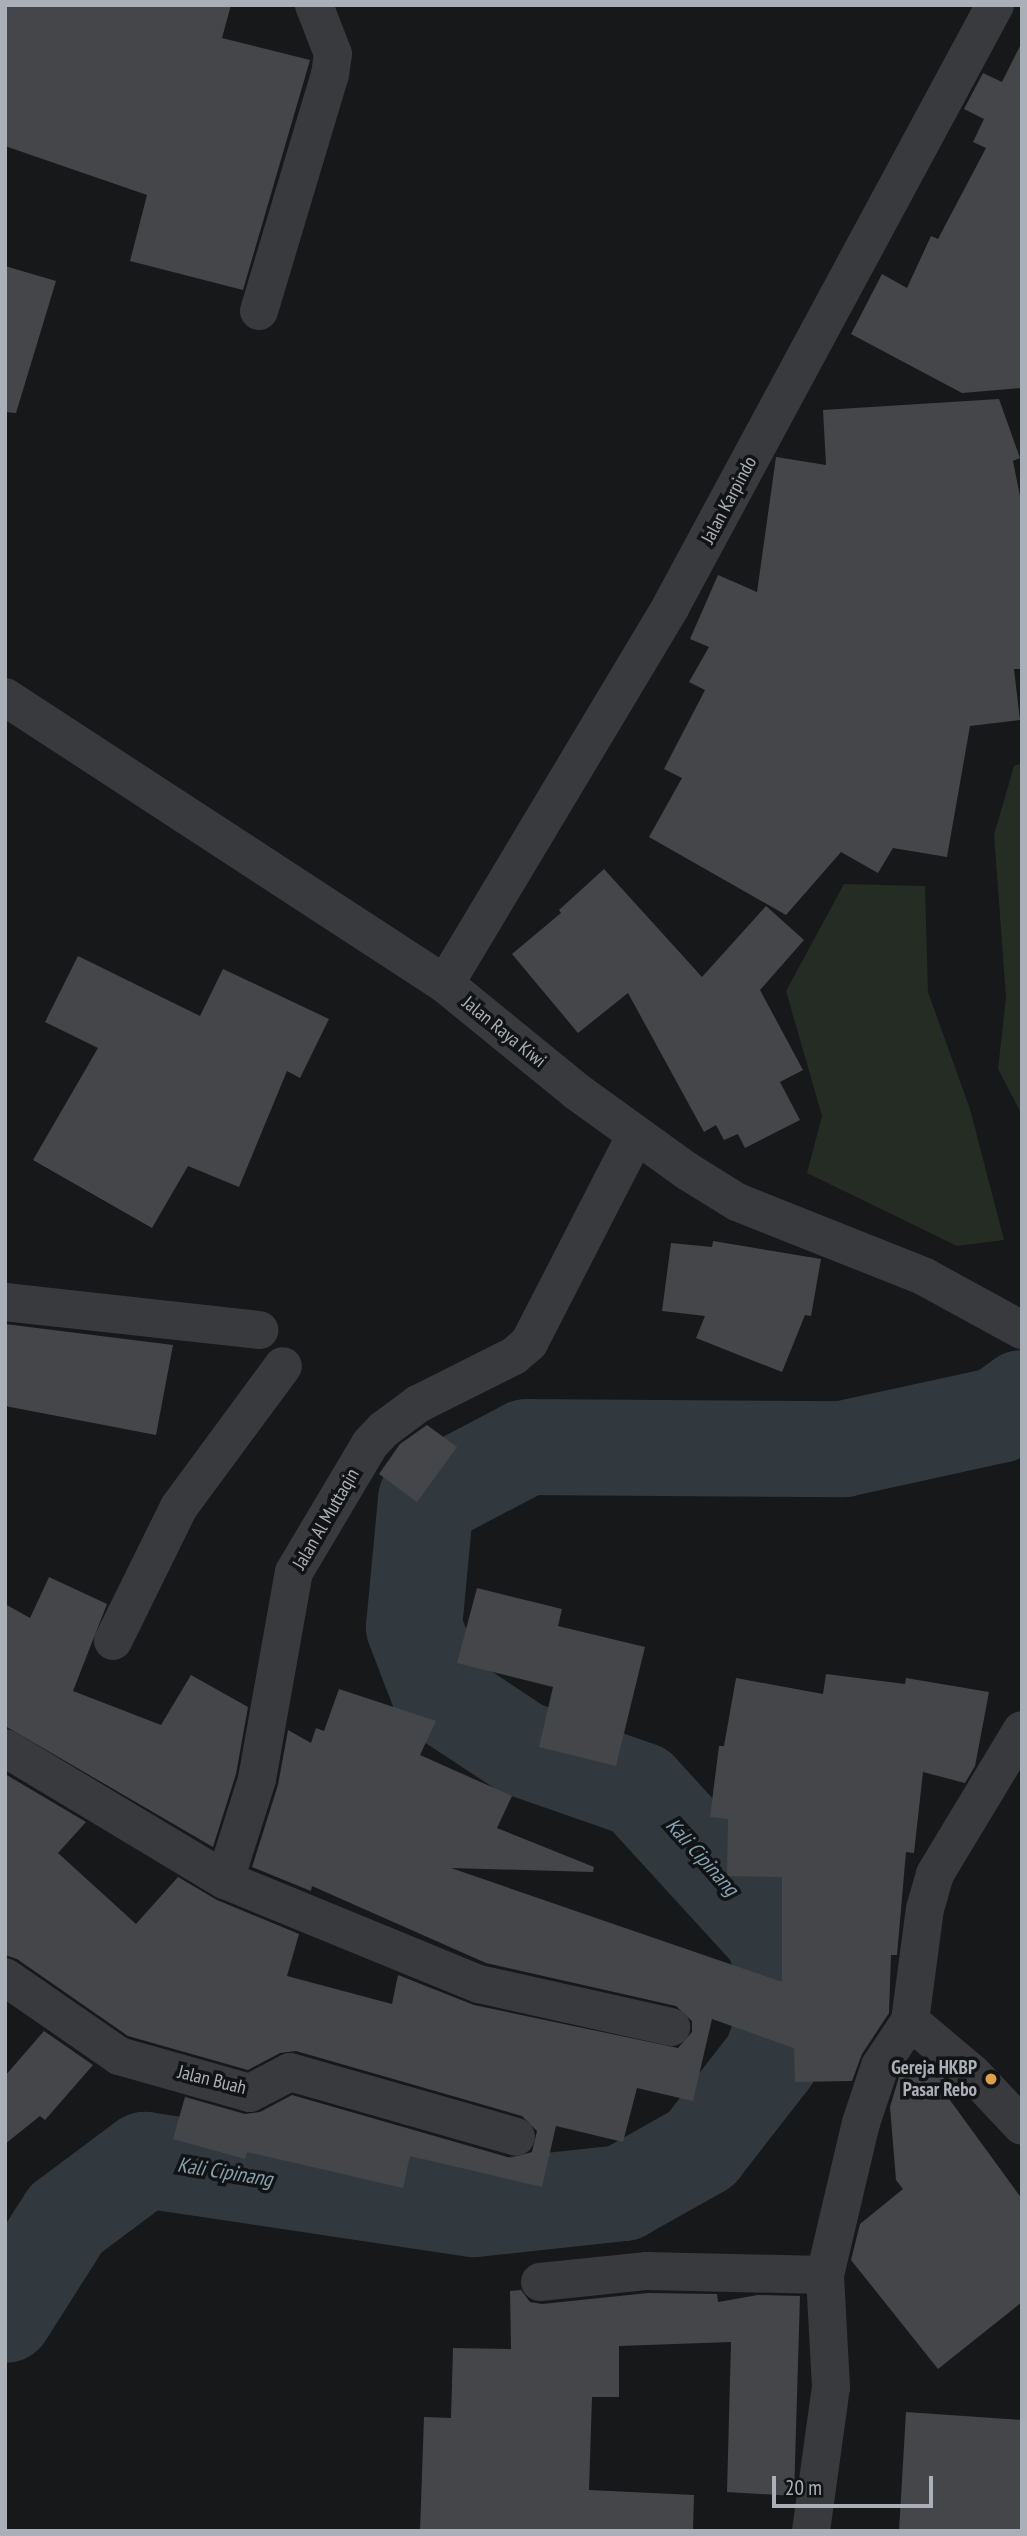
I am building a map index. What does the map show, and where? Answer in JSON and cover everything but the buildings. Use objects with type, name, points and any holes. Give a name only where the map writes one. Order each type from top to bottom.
[{"type":"street","points":[[259,311],[334,54],[314,5]]},
{"type":"street","name":"Jalan Karpindo","points":[[445,984],[671,606],[995,5]]},
{"type":"street","name":"Jalan Raya Kiwi","points":[[5,697],[445,984],[635,1137],[737,1202],[915,1272],[1021,1330]]},
{"type":"street","name":"Jalan Al Muttaqin","points":[[225,1880],[257,1779],[294,1572],[370,1444],[383,1430],[418,1404],[514,1356],[529,1343],[635,1137]]},
{"type":"street","points":[[5,1301],[259,1330]]},
{"type":"street","points":[[113,1641],[179,1507],[283,1366]]},
{"type":"street","points":[[811,2531],[831,2387],[825,2275],[876,2077],[911,2021],[925,1909],[935,1874],[1022,1730]]},
{"type":"street","points":[[5,1748],[225,1880],[479,1984],[671,2027]]},
{"type":"street","name":"Jalan Buah","points":[[5,1977],[119,2056],[250,2093],[290,2072],[516,2137]]},
{"type":"street","points":[[911,2021],[973,2074],[1022,2126]]},
{"type":"street","points":[[540,2282],[647,2272],[825,2275]]},
{"type":"shaded area","points":[[1022,763],[1022,1115],[998,1069],[1006,997],[994,835],[1014,766]]},
{"type":"shaded area","points":[[844,884],[925,886],[928,992],[970,1109],[1004,1240],[957,1246],[807,1173],[822,1116],[786,991]]},
{"type":"waterway","name":"Kali Cipinang","points":[[5,2315],[66,2219],[145,2160],[474,2209],[623,2193],[701,2149],[771,2059],[789,2008],[775,1938],[640,1790],[522,1749],[440,1695],[414,1627],[426,1500],[527,1447],[843,1449],[999,1415],[1022,1398]]},
{"type":"place","name":"Gereja HKBP Pasar Rebo","points":[[991,2079]]}]
